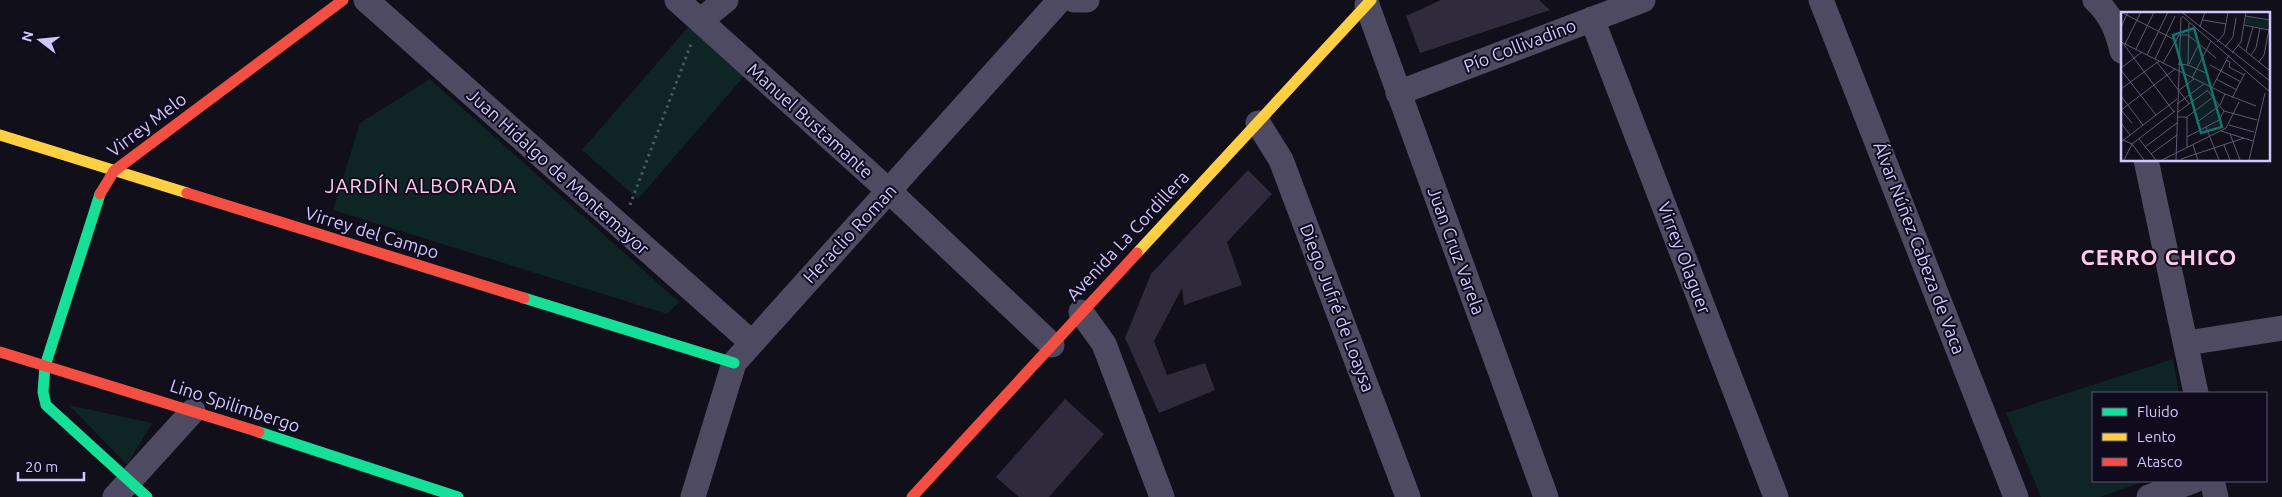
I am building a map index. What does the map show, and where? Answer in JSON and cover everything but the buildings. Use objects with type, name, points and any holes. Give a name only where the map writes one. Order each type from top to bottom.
[{"type":"street","name":"Virrey Melo","points":[[130,492],[46,405],[44,392],[45,366],[102,188],[114,171],[343,0]]},
{"type":"street","name":"Juan Hidalgo de Montemayor","points":[[366,0],[750,342]]},
{"type":"street","name":"Manuel Bustamante","points":[[677,0],[889,191],[1052,345]]},
{"type":"street","points":[[700,21],[726,0]]},
{"type":"street","name":"Heraclio Roman","points":[[693,497],[734,363],[750,342],[889,191],[1060,0]]},
{"type":"street","points":[[1074,0],[1086,0]]},
{"type":"street","name":"Pío Collivadino","points":[[1398,92],[1642,0]]},
{"type":"street","name":"Álvar Núñez Cabeza de Vaca","points":[[1821,0],[2016,497]]},
{"type":"street","points":[[2095,0],[2113,21],[2121,46]]},
{"type":"street","name":"Juan Cruz Varela","points":[[1369,2],[1398,92],[1546,497]]},
{"type":"street","name":"Avenida La Cordillera","points":[[912,497],[1369,2]]},
{"type":"street","name":"Virrey Olaguer","points":[[1592,19],[1776,497]]},
{"type":"street","name":"Diego Jufré de Loaysa","points":[[1258,123],[1281,160],[1408,497]]},
{"type":"street","name":"Virrey del Campo","points":[[0,135],[734,363]]},
{"type":"street","points":[[2146,161],[2187,343],[2196,392]]},
{"type":"street","points":[[1081,312],[1104,344],[1162,497]]},
{"type":"street","points":[[2187,343],[2282,328]]},
{"type":"street","name":"Lino Spilimbergo","points":[[0,352],[193,411],[458,497]]},
{"type":"street","points":[[130,492],[193,411]]},
{"type":"street","points":[[2149,497],[2191,482]]},
{"type":"street","points":[[2212,482],[2216,497]]},
{"type":"path","points":[[621,228],[700,21]]},
{"type":"green space","points":[[690,25],[746,74],[638,199],[582,150]]},
{"type":"green space","points":[[430,79],[679,302],[667,314],[333,210],[360,123]]},
{"type":"green space","points":[[2173,359],[2179,392],[2092,392],[2092,482],[2142,482],[2100,497],[2041,497],[2006,413]]},
{"type":"green space","points":[[69,405],[152,423],[127,465]]},
{"type":"traffic: fast","points":[[100,194],[45,366],[43,392],[46,405],[147,497]]},
{"type":"traffic: fast","points":[[524,298],[734,363]]},
{"type":"traffic: fast","points":[[259,432],[458,497]]},
{"type":"traffic: slow","points":[[1137,253],[1371,0]]},
{"type":"traffic: slow","points":[[0,135],[187,193]]},
{"type":"traffic: jam","points":[[100,194],[114,171],[343,0]]},
{"type":"traffic: jam","points":[[187,193],[524,298]]},
{"type":"traffic: jam","points":[[912,497],[1137,253]]},
{"type":"traffic: jam","points":[[0,352],[259,432]]},
{"type":"district","name":"JARDÍN ALBORADA","points":[[421,186]]},
{"type":"district","name":"CERRO CHICO","points":[[2159,257]]}]
